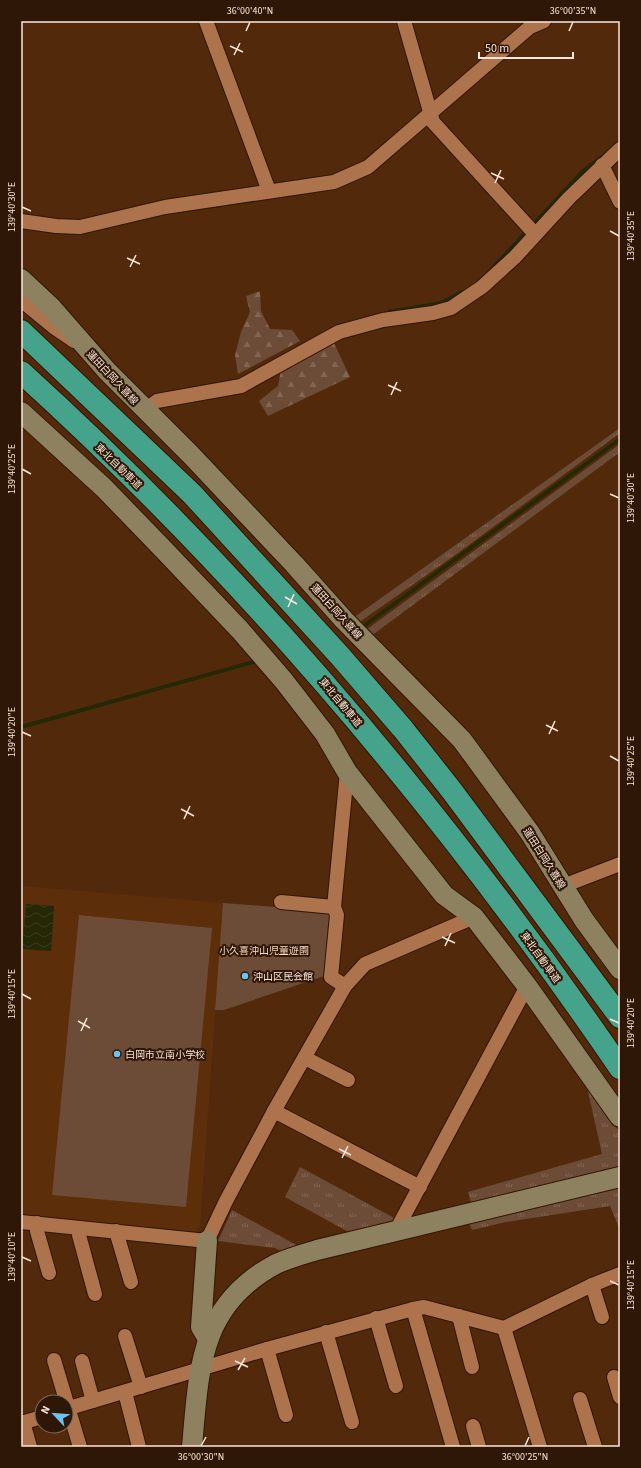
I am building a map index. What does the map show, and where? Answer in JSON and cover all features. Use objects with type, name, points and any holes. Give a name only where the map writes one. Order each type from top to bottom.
[{"type":"highway","points":[[21,331],[192,494],[340,656],[403,729],[452,791],[620,1017]]},
{"type":"highway","name":"東北自動車道","points":[[21,372],[179,525],[318,675],[380,750],[484,881],[620,1068]]},
{"type":"street","points":[[206,21],[269,191]]},
{"type":"street","points":[[404,21],[429,114],[433,122],[535,234]]},
{"type":"street","points":[[21,221],[56,226],[80,227],[165,207],[334,182],[352,175],[368,166],[530,24],[544,21]]},
{"type":"street","points":[[145,410],[157,401],[242,386],[339,332],[383,320],[433,313],[451,308],[482,287],[515,257],[535,234],[602,165],[620,149]]},
{"type":"street","points":[[602,165],[620,202]]},
{"type":"street","name":"蓮田白岡久喜線","points":[[21,280],[51,307],[88,350],[294,564],[344,620],[462,740],[530,833],[584,920],[620,969]]},
{"type":"street","points":[[21,300],[55,328],[88,350]]},
{"type":"street","points":[[21,412],[104,488],[240,630],[304,705],[347,772],[444,895],[474,917],[527,986],[620,1117]]},
{"type":"street","points":[[345,986],[331,977],[337,914],[334,907],[347,772]]},
{"type":"street","points":[[563,886],[620,864]]},
{"type":"street","points":[[281,902],[334,907]]},
{"type":"street","points":[[208,1339],[201,1327],[207,1241],[274,1111],[306,1058],[345,986],[365,964],[474,917]]},
{"type":"street","points":[[401,1230],[400,1222],[527,986]]},
{"type":"street","points":[[306,1058],[348,1080]]},
{"type":"street","points":[[274,1111],[420,1187]]},
{"type":"street","points":[[192,1447],[200,1369],[208,1339],[219,1314],[238,1291],[259,1274],[278,1263],[317,1250],[612,1179]]},
{"type":"street","points":[[21,1222],[207,1241]]},
{"type":"street","points":[[37,1223],[37,1231],[49,1273]]},
{"type":"street","points":[[79,1228],[79,1234],[95,1294]]},
{"type":"street","points":[[116,1231],[131,1282]]},
{"type":"street","points":[[74,1407],[267,1349],[412,1309],[424,1308],[504,1328],[592,1285],[620,1274]]},
{"type":"street","points":[[592,1285],[602,1317]]},
{"type":"street","points":[[412,1309],[453,1447]]},
{"type":"street","points":[[459,1316],[472,1367]]},
{"type":"street","points":[[376,1318],[396,1386]]},
{"type":"street","points":[[504,1328],[540,1447]]},
{"type":"street","points":[[326,1332],[352,1422]]},
{"type":"street","points":[[125,1336],[141,1387]]},
{"type":"street","points":[[267,1349],[286,1415]]},
{"type":"street","points":[[54,1360],[63,1394]]},
{"type":"street","points":[[82,1361],[93,1401]]},
{"type":"street","points":[[614,1377],[620,1397]]},
{"type":"street","points":[[125,1392],[139,1447]]},
{"type":"street","points":[[580,1399],[595,1447]]},
{"type":"street","points":[[30,1447],[22,1423],[34,1419]]},
{"type":"street","points":[[472,1426],[479,1447]]},
{"type":"street","points":[[74,1429],[80,1447]]},
{"type":"shaded area","name":"白岡市立南小学校","points":[[21,886],[223,903],[200,1227],[193,1233],[21,1215]]},
{"type":"green space","points":[[260,291],[261,311],[270,329],[292,330],[300,341],[238,374],[235,355],[241,332],[250,312],[246,296]]},
{"type":"green space","points":[[333,341],[350,377],[268,416],[259,401],[278,386],[281,370]]},
{"type":"green space","points":[[620,428],[620,433],[458,553],[358,623],[353,618]]},
{"type":"green space","points":[[620,444],[620,452],[371,636],[366,630]]},
{"type":"green space","name":"小久喜沖山児童遊園","points":[[223,903],[328,911],[333,914],[327,975],[224,1010],[215,1010]]},
{"type":"green space","points":[[79,915],[212,928],[186,1207],[52,1195]]},
{"type":"green space","points":[[585,1078],[620,1133],[620,1167],[472,1206],[468,1192],[602,1154]]},
{"type":"green space","points":[[300,1167],[396,1219],[391,1228],[354,1235],[285,1197]]},
{"type":"green space","points":[[620,1185],[620,1230],[610,1206],[506,1222],[472,1230],[468,1220]]},
{"type":"green space","points":[[232,1210],[300,1247],[285,1253],[275,1248],[218,1241]]},
{"type":"water","points":[[26,904],[54,906],[51,951],[22,949]]},
{"type":"waterway","points":[[491,270],[583,171],[606,154]]},
{"type":"waterway","points":[[389,312],[441,303],[462,292]]},
{"type":"waterway","points":[[364,626],[620,439]]},
{"type":"waterway","points":[[21,727],[257,661]]},
{"type":"place","name":"沖山区民会館","points":[[245,976]]},
{"type":"place","name":"白岡市立南小学校","points":[[117,1054]]}]
